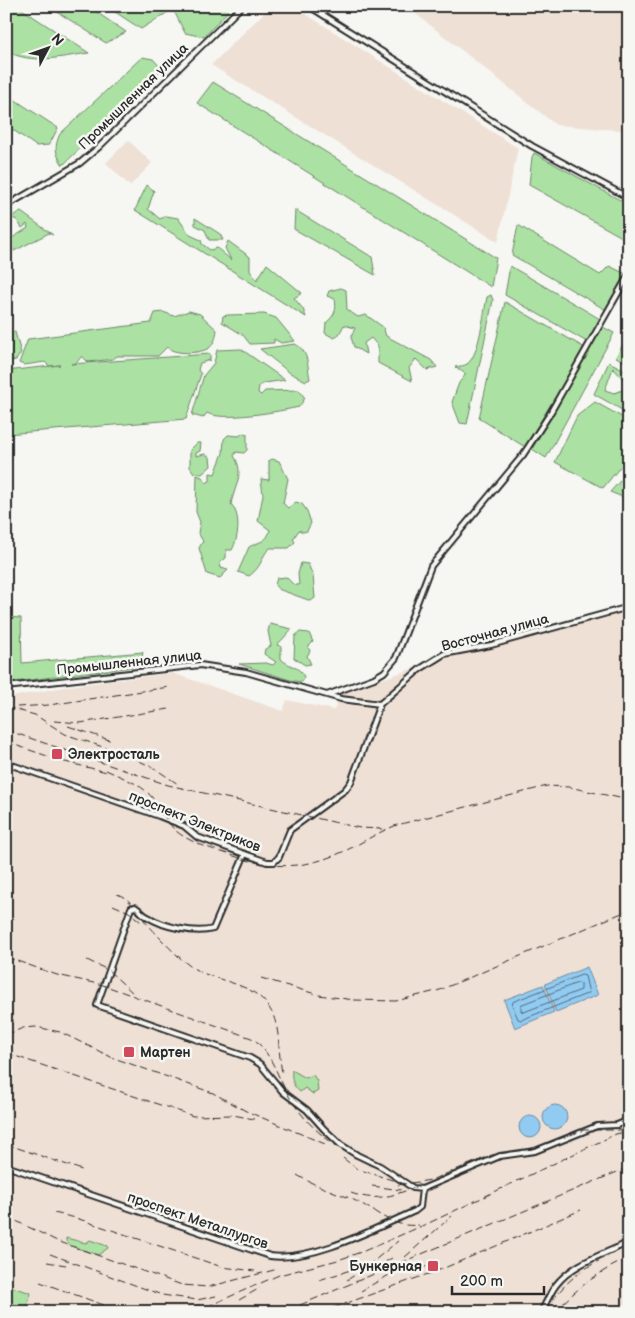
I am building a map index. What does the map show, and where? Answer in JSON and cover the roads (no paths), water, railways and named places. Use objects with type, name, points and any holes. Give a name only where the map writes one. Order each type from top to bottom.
[{"type":"street","name":"Промышленная улица","points":[[6,206],[80,163],[99,147],[242,6]]},
{"type":"street","points":[[309,6],[532,146],[629,198]]},
{"type":"street","points":[[327,695],[374,678],[384,672],[396,658],[431,566],[523,455],[629,274]]},
{"type":"street","name":"Восточная улица","points":[[380,704],[420,669],[444,654],[491,645],[629,607]]},
{"type":"street","name":"Промышленная улица","points":[[6,687],[200,665],[246,672],[327,695],[380,704]]},
{"type":"street","name":"проспект Электриков","points":[[6,764],[184,826],[197,837],[267,862],[274,862],[279,856],[290,830],[345,790],[356,773],[380,704]]},
{"type":"street","points":[[245,854],[213,929],[195,932],[181,929],[148,918],[135,908],[132,908],[97,1005],[255,1061],[283,1092],[307,1110],[324,1130],[341,1144],[357,1156],[380,1166],[413,1188],[422,1189],[500,1156],[535,1151],[597,1126],[617,1125],[629,1120]]},
{"type":"street","name":"проспект Металлургов","points":[[6,1166],[270,1256],[281,1258],[304,1255],[358,1236],[415,1211],[420,1207],[422,1189]]},
{"type":"street","points":[[541,1312],[556,1285],[569,1273],[585,1262],[629,1242]]},
{"type":"water","points":[[587,967],[598,995],[556,1012],[545,984]]},
{"type":"water","points":[[543,985],[554,1012],[515,1028],[504,1000]]},
{"type":"water","points":[[555,1105],[560,1106],[566,1112],[566,1122],[560,1128],[555,1129],[550,1128],[544,1122],[543,1117],[544,1112],[550,1106]]},
{"type":"water","points":[[530,1116],[538,1119],[541,1127],[538,1135],[530,1138],[522,1135],[519,1127],[522,1119]]},
{"type":"railway","points":[[17,707],[49,705],[169,687]]},
{"type":"railway","points":[[6,707],[35,715],[65,734],[129,756],[154,768],[178,784]]},
{"type":"railway","points":[[54,721],[80,723],[169,709]]},
{"type":"railway","points":[[68,726],[112,741]]},
{"type":"railway","points":[[6,730],[168,785],[360,828],[382,829]]},
{"type":"railway","points":[[6,742],[65,762],[107,772]]},
{"type":"railway","points":[[106,770],[132,782],[149,794],[176,831],[188,839],[245,860],[291,866],[306,864],[336,855],[397,825],[547,786],[569,787],[629,800]]},
{"type":"railway","points":[[117,894],[129,902],[160,938],[190,966],[200,972],[252,991],[268,1006],[277,1030],[282,1072]]},
{"type":"railway","points":[[113,905],[129,912],[141,922]]},
{"type":"railway","points":[[261,978],[319,995],[354,1000],[396,1001],[440,990],[629,910]]},
{"type":"railway","points":[[6,957],[57,975],[103,985],[254,1039],[275,1067],[290,1098],[319,1133],[356,1158],[384,1171]]},
{"type":"railway","points":[[87,960],[108,970],[133,993]]},
{"type":"railway","points":[[6,1035],[23,1028],[36,1027],[60,1032],[111,1057],[213,1093],[246,1111],[325,1144]]},
{"type":"railway","points":[[6,1053],[193,1116],[233,1115],[254,1119]]},
{"type":"railway","points":[[398,1185],[431,1180],[492,1155],[532,1149],[584,1130],[623,1130]]},
{"type":"railway","points":[[195,1312],[279,1275],[338,1260],[364,1251],[431,1222],[616,1134],[629,1131]]},
{"type":"railway","points":[[6,1144],[82,1170]]},
{"type":"railway","points":[[343,1158],[357,1169],[405,1184]]},
{"type":"railway","points":[[277,1312],[293,1308],[629,1167]]},
{"type":"railway","points":[[297,1175],[358,1202],[394,1222],[419,1225]]},
{"type":"railway","points":[[372,1186],[401,1190]]},
{"type":"railway","points":[[351,1193],[368,1197],[384,1197],[416,1187]]},
{"type":"railway","points":[[322,1312],[442,1269],[581,1210]]},
{"type":"railway","points":[[54,1213],[76,1218],[222,1267],[255,1271]]},
{"type":"railway","points":[[6,1216],[57,1241],[182,1285],[208,1287],[278,1269]]},
{"type":"railway","points":[[405,1257],[452,1216]]},
{"type":"railway","points":[[347,1280],[363,1270],[398,1241]]},
{"type":"railway","points":[[546,1312],[562,1288],[581,1271],[629,1245]]},
{"type":"railway","points":[[50,1254],[162,1295],[197,1300],[216,1296]]},
{"type":"railway","points":[[375,1268],[392,1258]]},
{"type":"railway","points":[[555,1312],[589,1281],[608,1268],[629,1258]]},
{"type":"railway","points":[[419,1270],[439,1260]]},
{"type":"railway","points":[[47,1262],[66,1265]]},
{"type":"railway","points":[[319,1280],[360,1267]]},
{"type":"railway","points":[[361,1291],[389,1275]]},
{"type":"railway","points":[[40,1282],[123,1312]]},
{"type":"railway","points":[[239,1300],[260,1288]]},
{"type":"railway","points":[[183,1312],[200,1305]]},
{"type":"railway","points":[[264,1312],[284,1306]]},
{"type":"railway","points":[[306,1312],[317,1308]]},
{"type":"place","name":"Электросталь","points":[[57,754]]},
{"type":"place","name":"Мартен","points":[[129,1052]]},
{"type":"place","name":"Бункерная","points":[[433,1266]]}]
